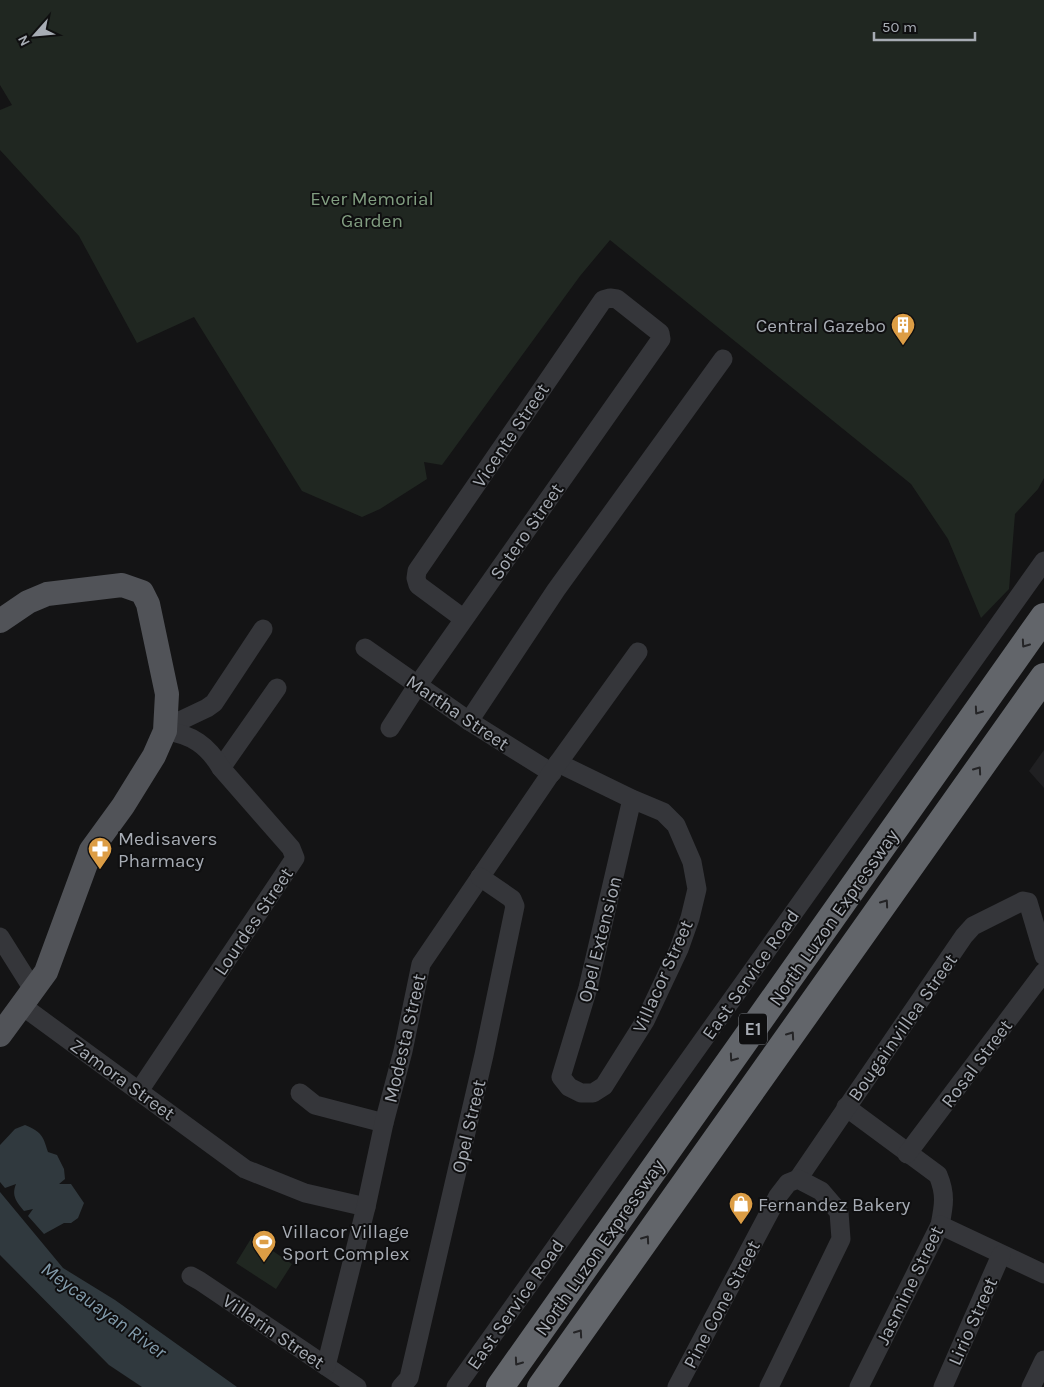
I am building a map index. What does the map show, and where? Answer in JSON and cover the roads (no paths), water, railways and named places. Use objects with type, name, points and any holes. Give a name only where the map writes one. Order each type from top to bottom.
[{"type":"highway","name":"North Luzon Expressway","points":[[500,1387],[1044,617]]},
{"type":"highway","name":"North Luzon Expressway","points":[[541,1387],[1044,677]]},
{"type":"main road","points":[[0,621],[28,602],[47,594],[122,585],[142,592],[148,604],[167,694],[166,729],[154,756],[123,806],[91,850],[46,972],[0,1035]]},
{"type":"street","name":"Vicente Street","points":[[464,619],[418,585],[417,571],[603,300],[617,299],[662,336]]},
{"type":"street","name":"Sotero Street","points":[[390,728],[417,686],[662,336]]},
{"type":"street","points":[[469,721],[556,590],[723,359]]},
{"type":"street","name":"East Service Road","points":[[456,1387],[1044,561]]},
{"type":"street","points":[[166,729],[214,703],[263,629]]},
{"type":"street","name":"Martha Street","points":[[365,648],[469,721],[555,768]]},
{"type":"street","name":"Modesta Street","points":[[326,1366],[403,1051],[421,964],[555,768],[638,652]]},
{"type":"street","points":[[221,768],[277,688]]},
{"type":"street","name":"Lourdes Street","points":[[139,1090],[295,858],[291,848],[221,768],[213,754],[189,736],[166,729]]},
{"type":"street","name":"Villacor Street","points":[[555,768],[663,812],[676,825],[692,862],[697,889],[690,918],[646,1022],[604,1086],[593,1093],[581,1093],[569,1087],[561,1077]]},
{"type":"street","name":"Opel Extension","points":[[561,1077],[588,988],[632,799]]},
{"type":"street","name":"Opel Street","points":[[402,1387],[409,1378],[418,1340],[484,1055],[515,906],[512,900],[480,877]]},
{"type":"street","name":"Bougainvillea Street","points":[[798,1179],[964,936],[973,926],[1023,901],[1028,902],[1044,956]]},
{"type":"street","points":[[0,937],[28,998]]},
{"type":"street","name":"Rosal Street","points":[[908,1154],[1044,972]]},
{"type":"street","name":"Zamora Street","points":[[28,998],[139,1090],[246,1169],[305,1193],[366,1207]]},
{"type":"street","points":[[300,1093],[315,1105],[384,1123]]},
{"type":"street","name":"Jasmine Street","points":[[846,1107],[938,1176],[944,1189],[944,1206],[940,1225],[859,1387]]},
{"type":"street","points":[[769,1387],[841,1239],[839,1212],[821,1191],[798,1179]]},
{"type":"street","name":"Pine Cone Street","points":[[677,1387],[778,1196],[788,1183],[798,1179]]},
{"type":"street","points":[[940,1225],[1044,1274]]},
{"type":"street","name":"Lirio Street","points":[[942,1387],[1001,1255]]},
{"type":"street","name":"Villarin Street","points":[[191,1276],[356,1387]]},
{"type":"street","points":[[1031,1387],[1044,1360]]},
{"type":"water","points":[[25,1125],[41,1135],[48,1152],[57,1155],[64,1169],[65,1179],[59,1184],[71,1184],[84,1203],[78,1218],[71,1223],[64,1223],[44,1234],[28,1216],[33,1209],[24,1211],[17,1202],[14,1195],[16,1184],[5,1188],[0,1182],[0,1145],[15,1129]]},
{"type":"water","name":"Meycauayan River","points":[[0,1192],[63,1268],[115,1300],[237,1387],[142,1387],[109,1365],[0,1255]]},
{"type":"place","name":"Central Gazebo","points":[[903,346]]},
{"type":"place","name":"Medisavers Pharmacy","points":[[100,870]]},
{"type":"place","name":"Fernandez Bakery","points":[[741,1225]]},
{"type":"place","name":"Villacor Village Sport Complex","points":[[264,1263]]},
{"type":"park label","name":"Ever Memorial Garden","points":[[372,209]]}]
